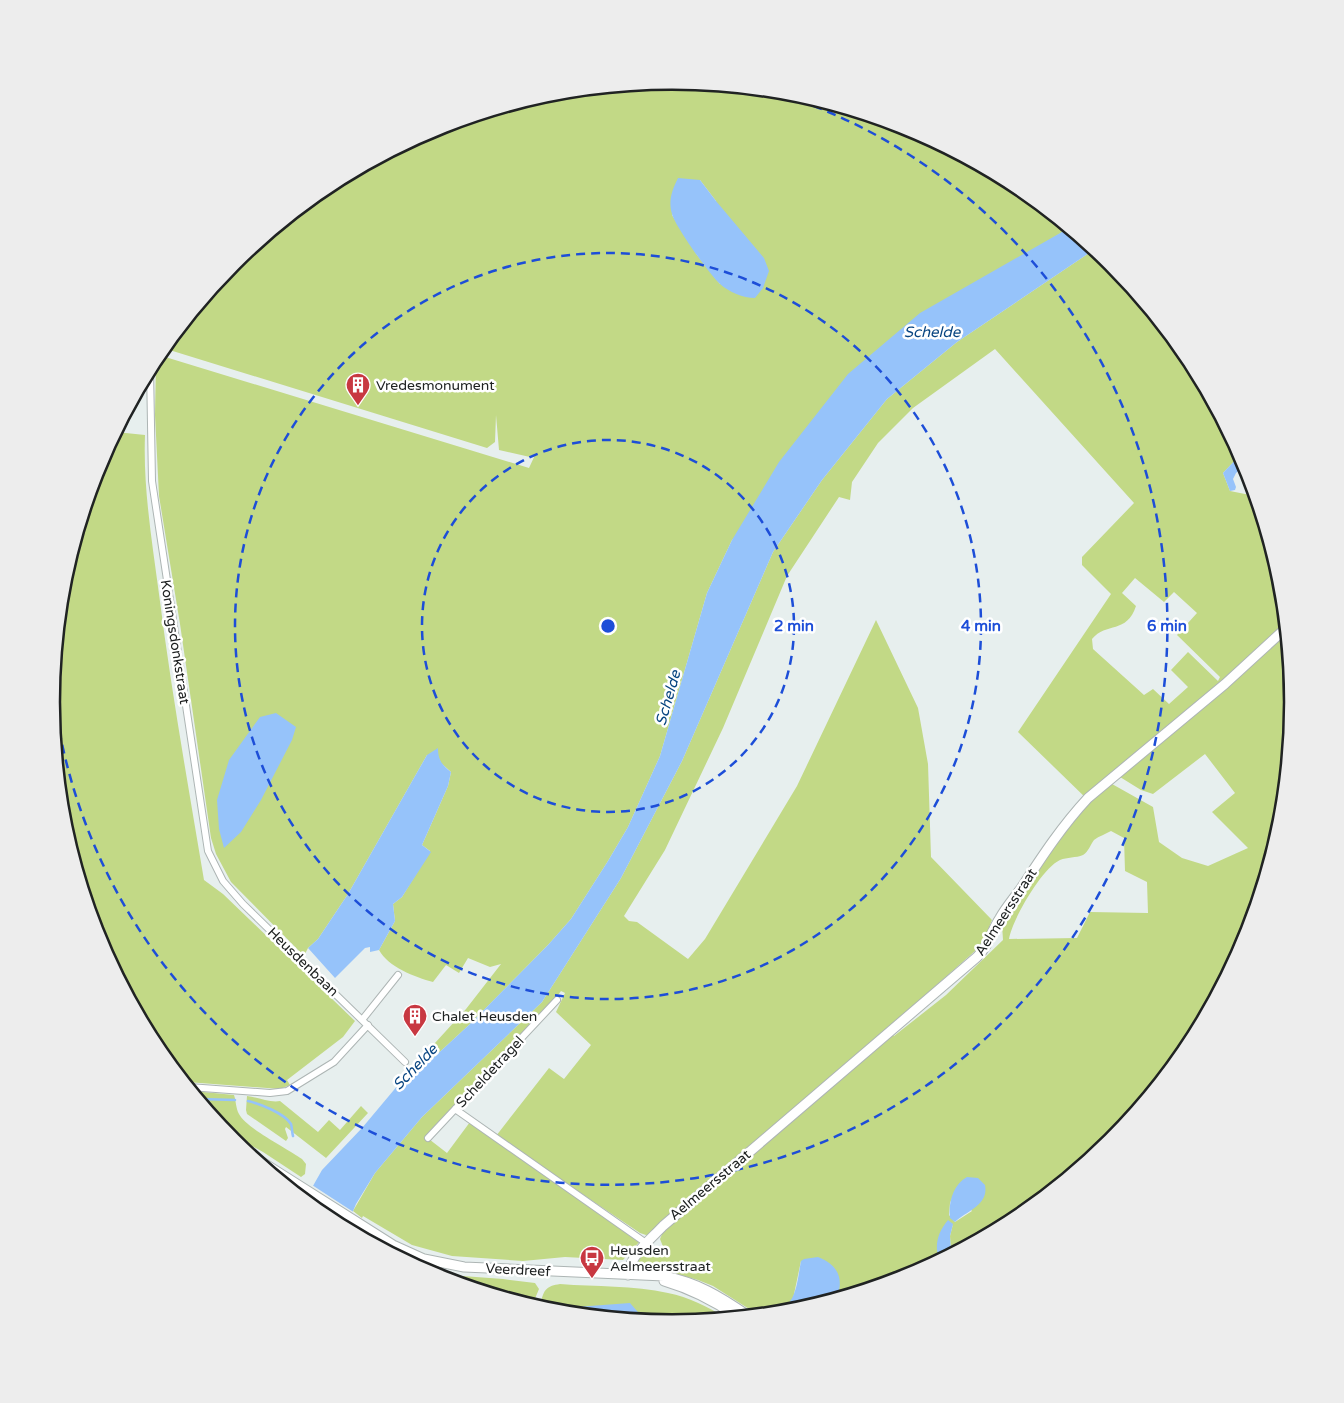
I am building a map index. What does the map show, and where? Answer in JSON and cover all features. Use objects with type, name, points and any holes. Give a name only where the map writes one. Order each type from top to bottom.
[{"type":"street","name":"Koningsdonkstraat","points":[[150,382],[152,481],[204,834],[211,857],[223,881],[243,904]]},
{"type":"street","name":"Aelmeersstraat","points":[[646,1243],[663,1226],[977,957],[989,943],[1002,914],[1053,838],[1073,814],[1088,798],[1225,684],[1280,633]]},
{"type":"street","name":"Heusdenbaan","points":[[243,904],[405,1062]]},
{"type":"street","points":[[362,1020],[398,975]]},
{"type":"street","name":"Scheldetragel","points":[[428,1138],[557,1000]]},
{"type":"street","points":[[197,1088],[270,1093],[287,1091],[334,1062],[368,1025]]},
{"type":"street","points":[[455,1109],[646,1243],[630,1262],[628,1275]]},
{"type":"street","name":"Veerdreef","points":[[289,1179],[371,1232],[408,1253],[441,1264],[464,1267],[664,1276],[696,1284],[711,1291],[739,1309]]},
{"type":"street","name":"Veerdreef","points":[[644,1276],[694,1291],[728,1310]]},
{"type":"green space","points":[[632,91],[712,91],[791,101],[830,110],[906,136],[978,171],[1045,216],[1064,231],[1048,241],[732,540],[707,593],[660,756],[628,827],[608,861],[571,919],[548,945],[470,1024],[430,1061],[425,1065],[414,1066],[466,1009],[501,964],[490,967],[468,958],[459,973],[446,965],[433,982],[410,974],[395,966],[379,950],[395,921],[393,904],[402,897],[430,851],[422,845],[448,786],[451,772],[441,763],[438,756],[427,755],[348,894],[318,939],[308,948],[304,956],[231,882],[216,854],[211,838],[180,624],[159,496],[155,415],[156,373],[166,357],[529,468],[535,455],[530,457],[499,450],[496,415],[495,442],[487,448],[171,350],[212,298],[268,241],[299,216],[366,171],[438,136],[475,122],[553,101],[592,95]],"holes":[[[700,180],[716,201],[720,284],[697,255],[672,215]]]},
{"type":"green space","points":[[1089,253],[1132,298],[1158,329],[1181,361],[1221,431],[1234,461],[1223,473],[1230,491],[1248,495],[1263,543],[1272,582],[1283,661],[1283,742],[1272,821],[1252,898],[1221,972],[1181,1042],[1132,1105],[1076,1162],[1045,1187],[978,1232],[951,1246],[950,1236],[953,1224],[941,1251],[906,1267],[835,1291],[801,1261],[793,1299],[790,1302],[748,1308],[713,1286],[698,1280],[665,1271],[640,1269],[639,1259],[648,1246],[664,1249],[660,1239],[663,1232],[646,1235],[640,1233],[496,1136],[549,1068],[564,1079],[591,1045],[556,1012],[565,993],[561,991],[549,1007],[425,1136],[447,1153],[470,1122],[640,1241],[623,1260],[565,1257],[523,1261],[452,1256],[412,1245],[363,1216],[362,1218],[353,1211],[375,1173],[422,1117],[542,1002],[621,878],[682,761],[773,552],[822,480],[887,399],[957,342]],"holes":[[[995,349],[1134,503],[1082,557],[1082,565],[1111,594],[1018,732],[1090,802],[1060,835],[1002,925],[1003,940],[946,995],[894,1036],[887,1029],[975,951],[983,942],[992,920],[931,857],[928,764],[918,708],[876,620],[797,786],[705,939],[688,959],[637,922],[629,921],[624,916],[665,850],[723,728],[787,576],[839,497],[850,500],[852,482],[878,443],[913,408]],[[1135,578],[1164,602],[1174,592],[1197,613],[1177,635],[1220,677],[1218,681],[1188,652],[1171,670],[1188,687],[1169,704],[1153,689],[1144,695],[1093,649],[1092,639],[1098,634],[1122,624],[1132,615],[1136,606],[1122,593]],[[1205,754],[1235,793],[1212,812],[1248,848],[1208,866],[1182,858],[1159,842],[1153,807],[1112,784],[1120,777],[1141,790],[1153,794]],[[1111,831],[1124,838],[1125,871],[1147,882],[1148,913],[1090,912],[1077,938],[1009,939],[1011,930],[1029,895],[1045,873],[1060,860],[1083,855],[1094,840]],[[955,1191],[972,1211],[955,1222],[949,1215],[950,1203]]]},
{"type":"green space","points":[[122,433],[145,435],[147,495],[164,630],[204,880],[223,894],[355,1021],[343,1037],[287,1080],[290,1085],[280,1089],[193,1082],[163,1042],[123,972],[92,898],[81,860],[65,781],[61,742],[61,661],[65,622],[81,543],[92,505]]},
{"type":"green space","points":[[201,1092],[234,1095],[238,1112],[243,1120],[258,1132],[302,1159],[306,1164],[305,1174],[301,1177],[250,1145],[239,1134]]},
{"type":"green space","points":[[247,1096],[280,1101],[318,1132],[329,1120],[340,1130],[361,1106],[368,1113],[326,1158],[286,1127],[288,1138],[286,1141],[247,1114]]},
{"type":"green space","points":[[462,1276],[535,1283],[539,1289],[535,1298]]},
{"type":"green space","points":[[560,1284],[655,1290],[691,1300],[715,1312],[672,1314],[632,1312],[592,1308],[542,1299],[545,1291],[552,1286]]},
{"type":"water","points":[[678,178],[700,180],[764,258],[769,271],[763,288],[755,298],[736,294],[720,284],[686,239],[672,214],[670,205],[671,196]]},
{"type":"water","name":"Schelde","points":[[1064,231],[1089,253],[957,342],[887,399],[822,480],[773,552],[682,761],[621,878],[542,1002],[422,1117],[375,1173],[356,1204],[349,1221],[309,1194],[322,1170],[362,1128],[414,1066],[425,1065],[470,1024],[571,919],[628,827],[660,756],[707,593],[732,540],[779,462],[848,374],[920,313]]},
{"type":"water","points":[[1234,461],[1239,471],[1233,479],[1236,487],[1235,490],[1230,491],[1223,473]]},
{"type":"water","points":[[276,713],[296,727],[292,740],[261,800],[241,832],[224,848],[219,829],[217,800],[229,760],[260,717]]},
{"type":"water","points":[[438,748],[441,762],[451,772],[448,786],[422,845],[431,852],[402,897],[393,904],[395,921],[379,950],[370,952],[370,947],[365,948],[335,978],[308,948],[318,939],[348,894],[427,755]]},
{"type":"water","points":[[967,1177],[978,1178],[985,1185],[984,1198],[976,1207],[955,1222],[950,1218],[952,1195],[958,1184]]},
{"type":"water","points":[[948,1220],[953,1224],[950,1236],[951,1246],[938,1252],[938,1239]]},
{"type":"water","points":[[818,1257],[835,1268],[839,1278],[839,1290],[789,1302],[797,1285],[801,1261]]},
{"type":"water","points":[[630,1303],[638,1312],[592,1308],[583,1307]]},
{"type":"pier","points":[[312,1185],[355,1213],[352,1223],[332,1210],[307,1193]]},
{"type":"waterway","points":[[207,1099],[235,1100]]},
{"type":"waterway","points":[[248,1101],[283,1116],[291,1124],[293,1136]]},
{"type":"place","name":"Vredesmonument","points":[[358,406]]},
{"type":"place","name":"Chalet Heusden","points":[[415,1037]]},
{"type":"place","name":"Heusden Aelmeersstraat","points":[[592,1279]]}]
